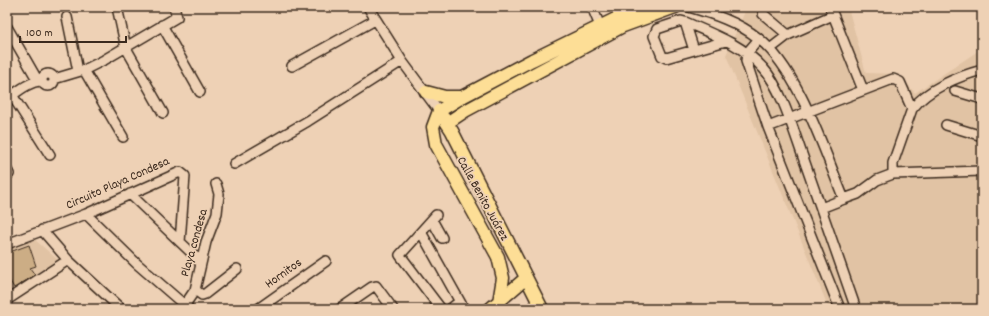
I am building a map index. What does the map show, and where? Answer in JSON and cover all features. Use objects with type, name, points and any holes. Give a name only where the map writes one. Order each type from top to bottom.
[{"type":"main road","points":[[436,144],[444,142],[450,127],[465,111],[604,28],[620,21],[675,7]]},
{"type":"main road","points":[[620,21],[631,9]]},
{"type":"main road","points":[[439,111],[462,97],[580,42]]},
{"type":"main road","points":[[426,92],[444,97],[462,97]]},
{"type":"main road","name":"Calle Benito Juárez","points":[[439,111],[450,127],[542,309]]},
{"type":"main road","name":"Calle Benito Juárez","points":[[439,111],[434,127],[436,144],[498,257],[503,278],[495,306]]},
{"type":"main road","points":[[495,306],[526,278]]},
{"type":"street","points":[[116,7],[126,48],[163,113]]},
{"type":"street","points":[[7,27],[40,81],[47,86],[54,83],[54,79],[81,71],[126,48],[162,25],[177,18],[174,7]]},
{"type":"street","name":"Calle Benito Juárez","points":[[368,7],[402,61],[439,111]]},
{"type":"street","points":[[592,7],[604,28]]},
{"type":"street","points":[[689,7],[720,16],[759,39],[770,49],[781,63],[808,112],[844,199]]},
{"type":"street","points":[[716,7],[720,16]]},
{"type":"street","points":[[763,7],[763,14],[788,35]]},
{"type":"street","points":[[770,49],[788,35],[831,11],[863,90]]},
{"type":"street","points":[[67,17],[81,71],[123,137]]},
{"type":"street","points":[[292,66],[375,20]]},
{"type":"street","points":[[726,41],[664,57],[654,36],[657,30],[681,21],[685,22],[726,41],[747,53],[764,68],[771,78],[789,119],[856,309]]},
{"type":"street","points":[[685,22],[694,50]]},
{"type":"street","points":[[162,25],[200,92]]},
{"type":"street","points":[[759,39],[747,53],[746,61],[768,127],[840,309]]},
{"type":"street","points":[[234,164],[308,122],[402,61]]},
{"type":"street","points":[[893,174],[893,163],[912,109],[936,90],[960,76],[982,70]]},
{"type":"street","points":[[768,127],[893,79],[900,82],[912,109]]},
{"type":"street","points":[[40,81],[10,97],[50,155]]},
{"type":"street","points":[[955,91],[982,99]]},
{"type":"street","points":[[946,124],[982,136]]},
{"type":"street","points":[[821,208],[858,194],[877,180],[893,174],[982,171]]},
{"type":"street","name":"Circuito Playa Condesa","points":[[7,244],[86,214],[180,172],[184,173],[186,176],[180,242]]},
{"type":"street","name":"Playa condesa","points":[[185,308],[195,290],[200,264],[220,202],[216,184]]},
{"type":"street","points":[[130,194],[180,242],[200,264]]},
{"type":"street","points":[[86,214],[185,308]]},
{"type":"street","points":[[440,309],[400,254],[434,217],[442,238]]},
{"type":"street","points":[[42,230],[68,260],[121,309]]},
{"type":"street","points":[[421,232],[456,307]]},
{"type":"street","points":[[7,300],[68,260]]},
{"type":"street","name":"Hornitos","points":[[258,309],[326,261]]},
{"type":"street","points":[[195,290],[202,295],[205,294],[237,270]]},
{"type":"street","points":[[340,309],[372,287],[376,286],[393,309]]},
{"type":"shaded area","points":[[747,7],[848,7],[866,73],[898,74],[915,93],[978,51],[982,52],[982,309],[829,309],[726,55]]},
{"type":"shaded area","points":[[34,239],[58,260],[13,290],[7,281],[7,249]]},
{"type":"building","points":[[29,245],[36,266],[30,268],[35,275],[14,288],[7,276],[7,253]]}]
